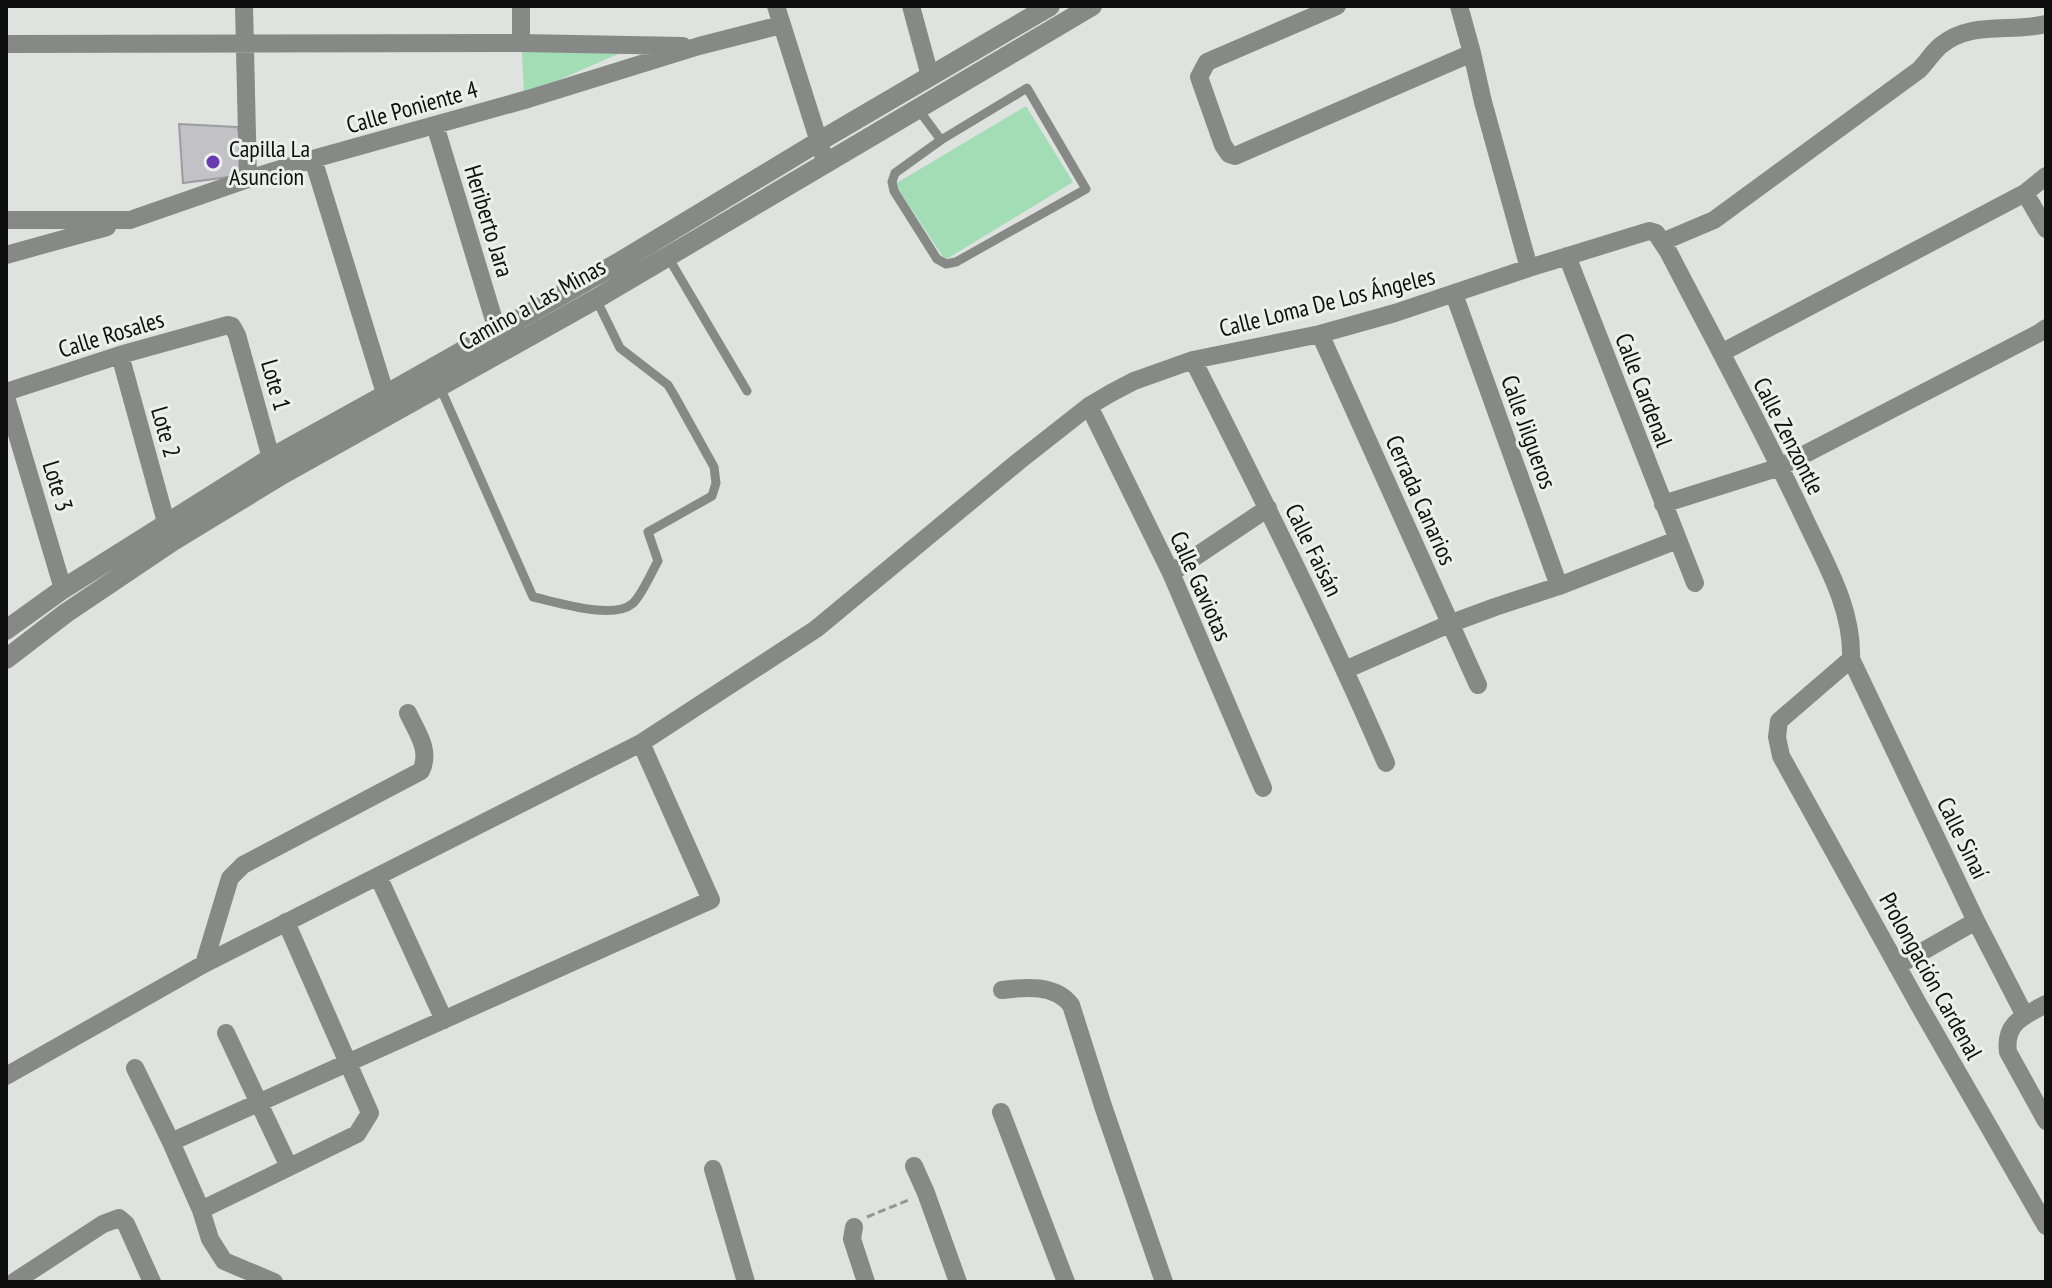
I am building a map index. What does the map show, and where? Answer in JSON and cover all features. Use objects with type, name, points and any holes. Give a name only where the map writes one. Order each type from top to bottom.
[{"type":"street","points":[[244,6],[248,179]]},
{"type":"street","points":[[521,6],[521,43]]},
{"type":"street","points":[[776,6],[826,164]]},
{"type":"street","points":[[911,6],[930,76]]},
{"type":"street","name":"Camino a Las Minas","points":[[6,659],[66,613],[173,541],[283,474],[497,330],[618,263],[1050,6]]},
{"type":"street","name":"Camino a Las Minas","points":[[6,630],[166,522],[271,458],[388,404],[439,386],[596,299],[1092,6]]},
{"type":"street","points":[[1337,6],[1207,62],[1199,77],[1229,154],[1235,156],[1472,53]]},
{"type":"street","points":[[1459,6],[1529,268]]},
{"type":"street","points":[[1662,242],[1714,220],[1919,70],[1937,48],[1957,35],[1978,29],[2016,29],[2046,24]]},
{"type":"street","name":"Calle Poniente 4","points":[[6,220],[130,220],[313,159],[781,25]]},
{"type":"street","points":[[6,44],[521,43],[699,46]]},
{"type":"street","name":"Heriberto Jara","points":[[435,125],[497,330]]},
{"type":"street","points":[[313,159],[388,404]]},
{"type":"street","points":[[1721,353],[2025,193],[2046,176]]},
{"type":"street","points":[[2025,193],[2046,229]]},
{"type":"street","points":[[6,255],[130,220]]},
{"type":"street","name":"Calle Loma De Los Ángeles","points":[[6,1076],[204,964],[641,743],[816,629],[1089,406],[1134,381],[1193,360],[1320,334],[1395,313],[1649,231],[1656,233],[1662,242]]},
{"type":"street","name":"Calle Zenzontle","points":[[1662,242],[1780,467],[1843,601],[1852,638],[1851,659]]},
{"type":"street","name":"Calle Cardenal","points":[[1567,256],[1695,583]]},
{"type":"street","name":"Calle Jilgueros","points":[[1454,294],[1559,586]]},
{"type":"street","name":"Calle Rosales","points":[[6,394],[120,355],[224,325],[232,326]]},
{"type":"street","name":"Lote 1","points":[[232,326],[271,458]]},
{"type":"street","points":[[1663,504],[1780,467],[2046,328]]},
{"type":"street","name":"Cerrada Canarios","points":[[1320,334],[1478,685]]},
{"type":"street","name":"Lote 2","points":[[120,355],[166,522]]},
{"type":"street","name":"Calle Faisán","points":[[1193,360],[1268,508],[1386,763]]},
{"type":"street","name":"Lote 3","points":[[6,394],[63,589]]},
{"type":"street","name":"Calle Gaviotas","points":[[1089,406],[1171,573],[1263,788]]},
{"type":"street","points":[[1171,573],[1268,508]]},
{"type":"street","points":[[1345,670],[1449,624],[1677,540]]},
{"type":"street","name":"Prolongación Cardenal","points":[[1851,659],[1779,721],[1778,747],[1784,764],[1897,966],[2046,1226]]},
{"type":"street","name":"Calle Sinaí","points":[[1851,659],[1976,921],[2025,1016]]},
{"type":"street","points":[[204,964],[230,878],[243,865],[421,771],[425,751],[408,713]]},
{"type":"street","points":[[171,1142],[711,900],[641,743]]},
{"type":"street","points":[[378,876],[444,1020]]},
{"type":"street","points":[[218,917],[243,944]]},
{"type":"street","points":[[1897,966],[1976,921]]},
{"type":"street","points":[[201,1210],[357,1134],[370,1113],[286,922]]},
{"type":"street","points":[[1002,990],[1027,987],[1044,989],[1059,993],[1071,1005],[1164,1282]]},
{"type":"street","points":[[2046,1004],[2010,1028],[2006,1039],[2008,1052],[2046,1121]]},
{"type":"street","points":[[226,1033],[289,1167]]},
{"type":"street","points":[[135,1068],[201,1210],[210,1239],[224,1261],[274,1282]]},
{"type":"street","points":[[1001,1112],[1066,1282]]},
{"type":"street","points":[[914,1166],[958,1282]]},
{"type":"street","points":[[713,1169],[746,1282]]},
{"type":"street","points":[[14,1282],[103,1224],[119,1218],[126,1224],[152,1282]]},
{"type":"street","points":[[854,1227],[852,1239],[866,1282]]},
{"type":"lane","points":[[1027,88],[1086,189],[956,262],[946,264],[937,259],[894,191],[892,182],[895,173],[941,140],[1027,88]]},
{"type":"lane","points":[[918,109],[941,140]]},
{"type":"lane","points":[[668,257],[747,391]]},
{"type":"lane","points":[[439,386],[533,597],[607,612],[621,610],[633,603],[658,561],[648,532],[712,496],[716,483],[714,467],[668,385],[620,348],[596,299]]},
{"type":"path","points":[[854,1227],[863,1218],[926,1193]]},
{"type":"green space","points":[[632,48],[524,95],[522,52]]},
{"type":"green space","points":[[1026,106],[1073,182],[945,260],[895,184]]},
{"type":"building","name":"Capilla La Asuncion","points":[[179,124],[237,127],[245,149],[244,175],[183,183]]},
{"type":"place","name":"Capilla La Asuncion","points":[[213,162]]}]
